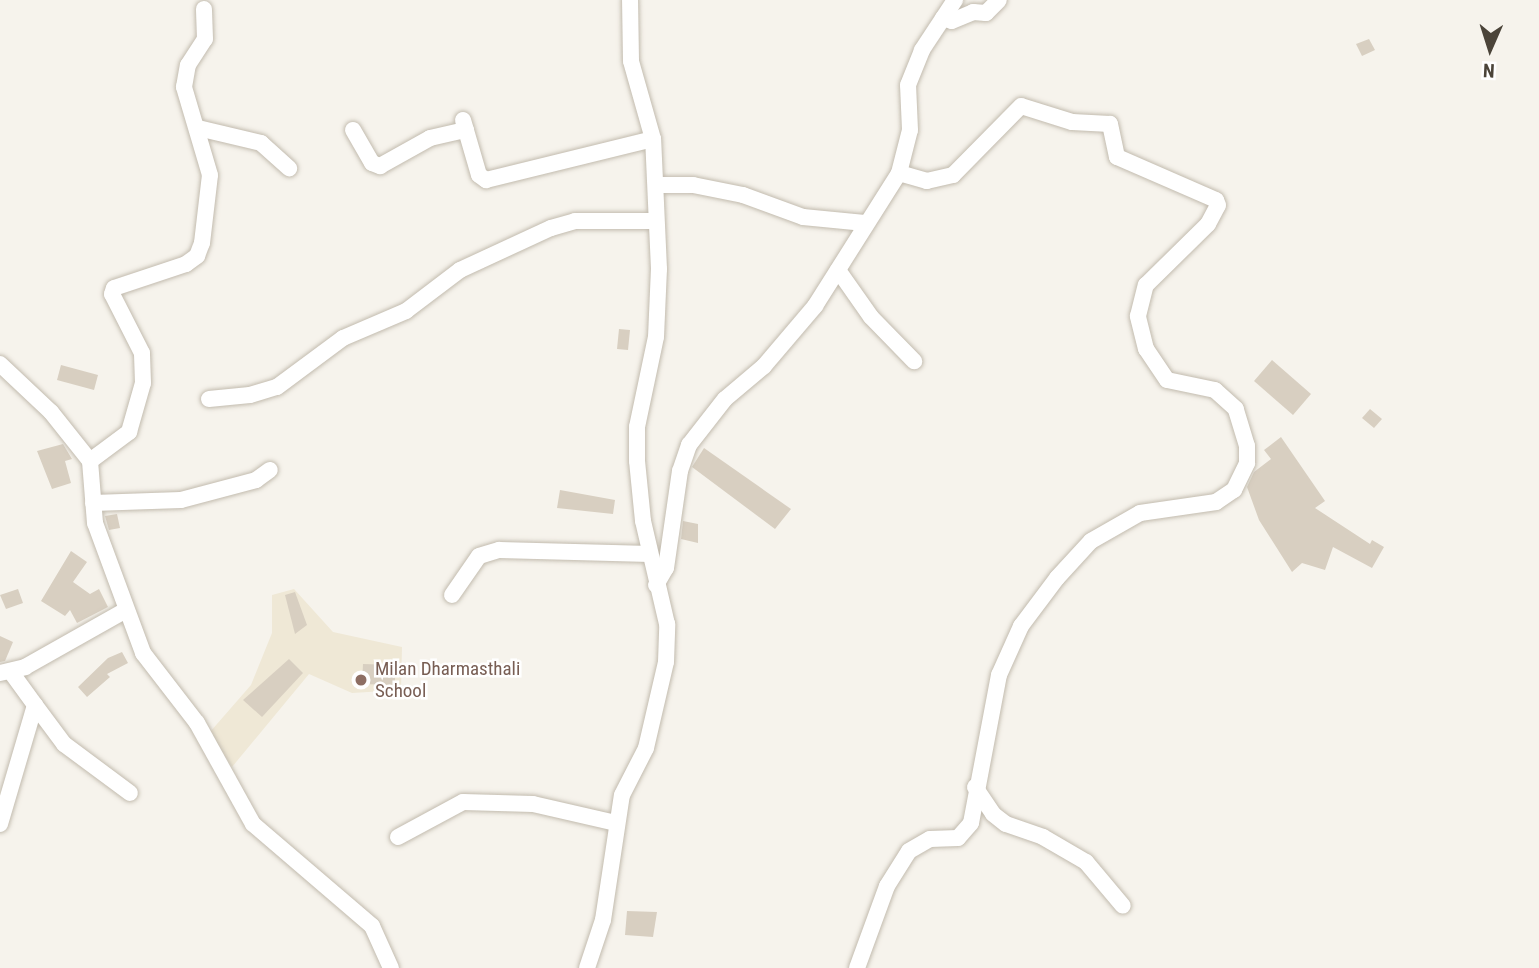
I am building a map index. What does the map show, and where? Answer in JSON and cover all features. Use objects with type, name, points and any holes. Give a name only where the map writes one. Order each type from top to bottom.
[{"type":"street","points":[[587,968],[603,920],[622,795],[646,748],[667,662],[667,624],[650,554],[637,427],[656,337],[659,270],[654,221],[657,185],[653,139],[631,61],[631,0]]},
{"type":"street","points":[[656,585],[666,568],[680,471],[689,445],[725,399],[764,366],[816,306],[898,173],[909,130],[908,85],[922,50],[955,0]]},
{"type":"street","points":[[943,18],[952,21],[973,12],[986,13],[999,0]]},
{"type":"street","points":[[90,461],[129,432],[143,383],[142,354],[112,294],[114,288],[186,264],[197,256],[202,243],[209,175],[200,155],[198,128],[184,87],[188,65],[205,39],[204,9]]},
{"type":"street","points":[[857,968],[887,886],[909,851],[930,839],[958,838],[971,823],[975,787],[999,675],[1021,626],[1057,578],[1091,541],[1140,513],[1216,502],[1234,491],[1247,463],[1247,446],[1236,409],[1215,390],[1167,380],[1146,349],[1138,316],[1146,285],[1208,224],[1218,205],[1210,195],[1117,157],[1110,124],[1072,122],[1021,106],[953,175],[927,181],[898,173]]},
{"type":"street","points":[[353,130],[372,163],[380,166],[430,138],[465,125],[479,175],[486,180],[653,139]]},
{"type":"street","points":[[198,128],[261,143],[289,168]]},
{"type":"street","points":[[657,185],[693,185],[743,195],[803,217],[865,223]]},
{"type":"street","points":[[209,399],[250,396],[276,387],[342,338],[406,311],[460,270],[551,228],[575,221],[654,221]]},
{"type":"street","points":[[838,270],[871,317],[914,361]]},
{"type":"street","points":[[0,365],[51,412],[90,461],[95,523],[143,653],[197,723],[253,824],[372,926],[391,968]]},
{"type":"street","points":[[93,503],[181,500],[256,480],[270,470]]},
{"type":"street","points":[[452,595],[479,556],[499,550],[650,554]]},
{"type":"street","points":[[126,610],[6,673],[35,705],[64,744],[130,793]]},
{"type":"street","points":[[0,824],[35,705]]},
{"type":"street","points":[[975,787],[993,814],[1006,824],[1042,837],[1086,862],[1123,906]]},
{"type":"street","points":[[398,837],[463,802],[533,804],[616,823]]},
{"type":"shaded area","name":"Milan Dharmasthali School","points":[[294,589],[333,632],[402,647],[401,690],[352,693],[309,674],[232,767],[210,732],[251,685],[272,633],[272,595]]},
{"type":"building","points":[[1369,39],[1375,50],[1362,56],[1356,44]]},
{"type":"building","points":[[619,329],[630,330],[628,350],[617,349]]},
{"type":"building","points":[[1272,360],[1311,394],[1293,415],[1254,381]]},
{"type":"building","points":[[61,365],[98,375],[94,390],[57,380]]},
{"type":"building","points":[[1370,409],[1382,419],[1374,428],[1362,418]]},
{"type":"building","points":[[1281,437],[1325,501],[1315,508],[1370,544],[1372,540],[1384,547],[1372,568],[1333,547],[1325,570],[1302,563],[1292,572],[1259,520],[1247,487],[1254,472],[1271,459],[1264,450]]},
{"type":"building","points":[[63,444],[72,459],[65,461],[71,483],[52,489],[37,451]]},
{"type":"building","points":[[704,448],[791,509],[775,529],[692,467]]},
{"type":"building","points":[[560,490],[615,500],[613,514],[557,508]]},
{"type":"building","points":[[117,514],[120,528],[109,530],[105,516]]},
{"type":"building","points":[[683,521],[698,524],[698,543],[681,539]]},
{"type":"building","points":[[71,551],[87,562],[73,582],[90,594],[99,589],[108,607],[77,623],[70,610],[65,616],[41,601]]},
{"type":"building","points":[[18,589],[23,603],[6,609],[0,595]]},
{"type":"building","points":[[295,592],[307,625],[295,634],[285,595]]},
{"type":"building","points":[[0,636],[13,642],[5,661],[0,662]]},
{"type":"building","points":[[122,652],[128,663],[107,674],[110,677],[87,697],[78,687],[108,658]]},
{"type":"building","points":[[289,659],[303,673],[262,717],[243,700]]},
{"type":"building","points":[[363,664],[395,665],[395,685],[362,684]]},
{"type":"building","points":[[627,911],[657,912],[653,937],[625,935]]},
{"type":"place","name":"Milan Dharmasthali School","points":[[361,680]]}]
